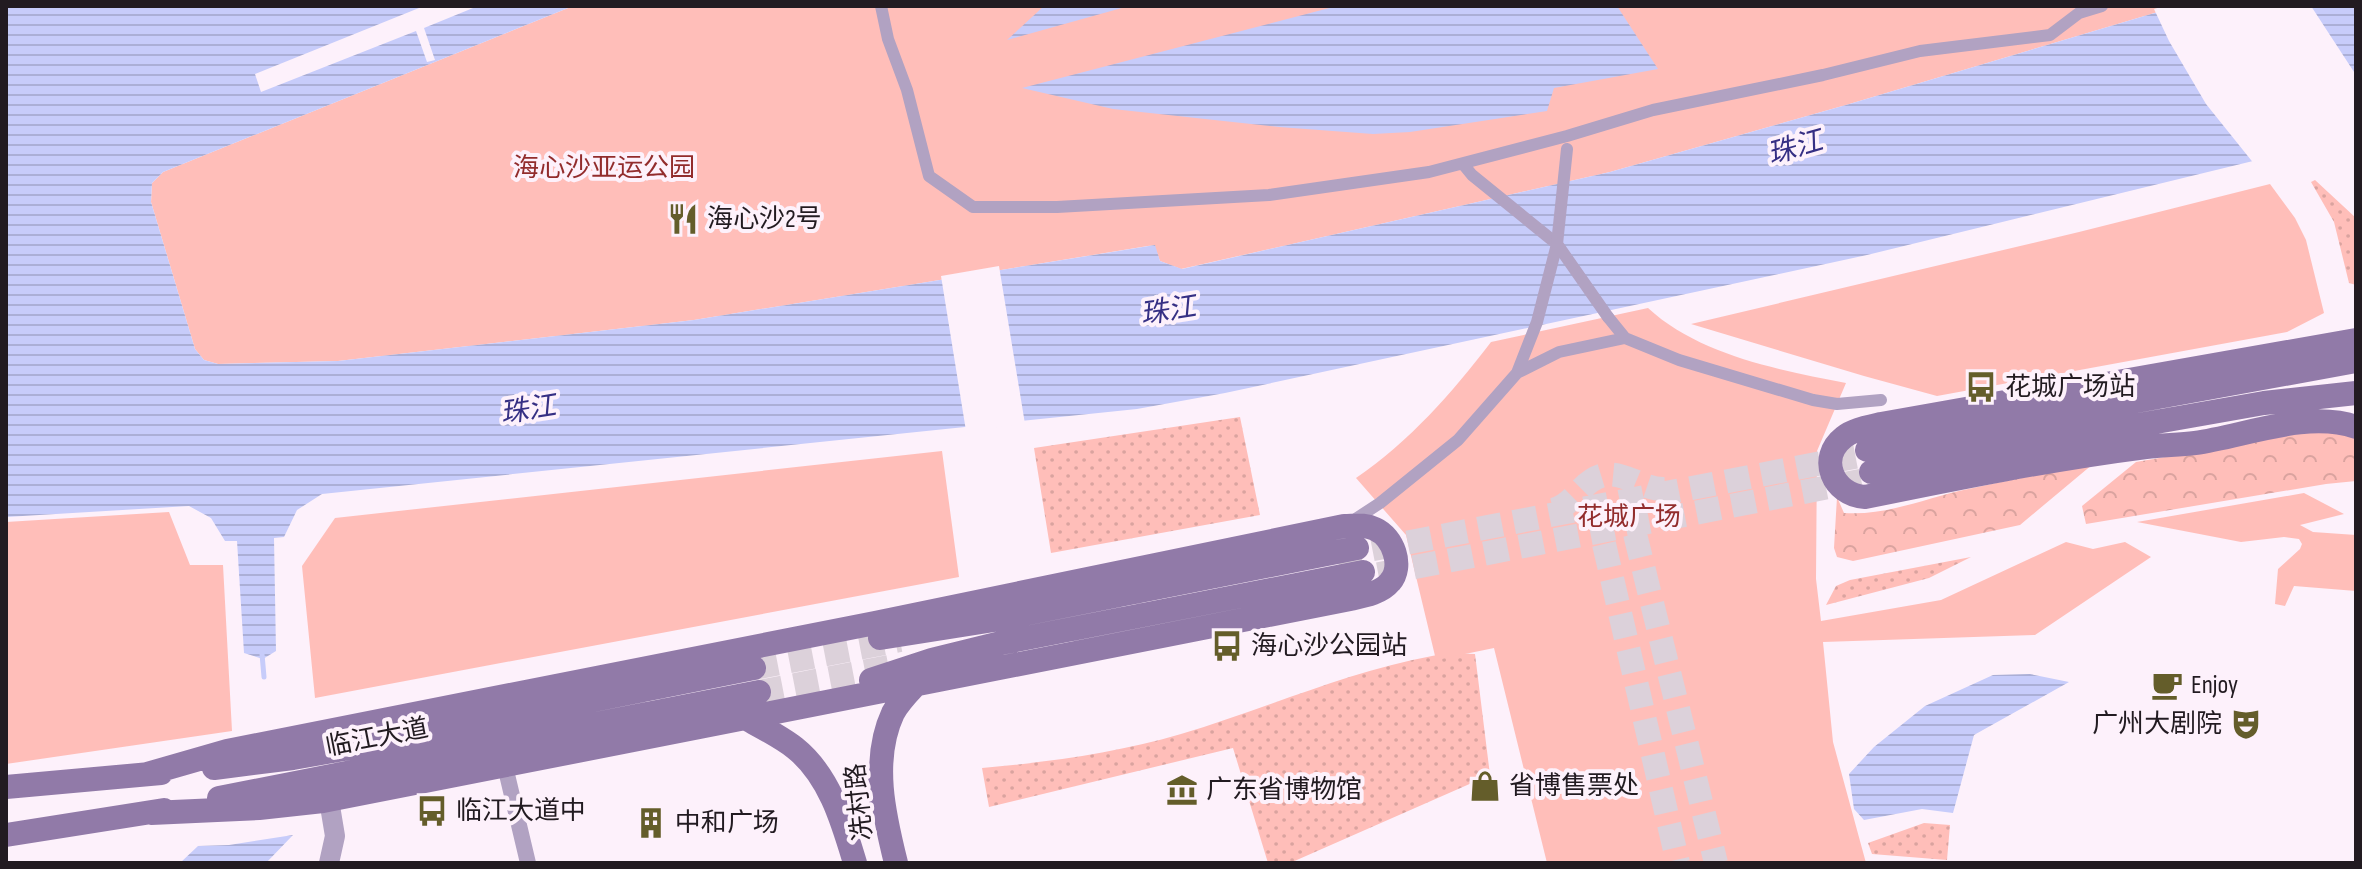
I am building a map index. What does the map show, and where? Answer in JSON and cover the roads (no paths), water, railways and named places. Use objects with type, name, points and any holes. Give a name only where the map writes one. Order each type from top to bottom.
[{"type":"main road","points":[[2356,342],[2331,355],[2293,362],[1954,411],[1859,430],[1841,439],[1835,447],[1831,466],[1833,476],[1845,492],[1853,497],[1865,497],[2021,467],[2145,447],[2192,444],[2309,421],[2335,420],[2356,427]]},
{"type":"main road","points":[[2356,342],[2293,362],[1869,461],[2298,398],[2356,393]]},
{"type":"main road","points":[[2331,355],[2356,359]]},
{"type":"main road","points":[[2293,362],[2356,359]]},
{"type":"main road","points":[[2298,398],[2330,404],[2356,414]]},
{"type":"main road","points":[[151,813],[259,808],[329,800],[1350,599],[1368,595],[1392,581],[1397,559],[1383,534],[1374,528],[1344,526],[755,669]]},
{"type":"main road","points":[[755,669],[859,641],[1360,560],[940,658],[874,679],[810,705]]},
{"type":"main road","name":"冼村路","points":[[896,863],[883,800],[882,750],[894,711],[940,658]]},
{"type":"main road","name":"临江大道","points":[[6,787],[250,764],[338,750],[755,669]]},
{"type":"main road","name":"临江大道","points":[[6,835],[151,813],[345,772],[755,669]]},
{"type":"main road","name":"冼村路","points":[[747,719],[797,750],[829,792],[839,812],[855,863]]},
{"type":"main road","points":[[839,812],[845,799],[859,789],[874,790],[883,800]]},
{"type":"street","points":[[881,6],[929,176],[973,207],[1057,207],[1269,195],[1429,172],[1567,143],[1653,110],[1823,75],[1920,51],[2050,35],[2079,13],[2102,6]]},
{"type":"street","points":[[1344,526],[1380,503],[1458,440],[1517,373],[1532,334],[1557,244],[1567,143]]},
{"type":"street","points":[[1463,164],[1472,175],[1557,244],[1625,338],[1679,360],[1813,400],[1837,404],[1881,400]]},
{"type":"street","points":[[1517,373],[1559,352],[1625,338]]},
{"type":"street","points":[[505,766],[528,863]]},
{"type":"street","points":[[329,800],[335,836],[329,863]]},
{"type":"water","name":"珠江","points":[[6,6],[573,6],[163,172],[152,183],[151,202],[195,349],[204,360],[218,364],[338,361],[694,320],[1155,245],[1160,261],[1182,269],[1610,172],[2178,6],[2356,6],[2356,136],[1867,255],[1225,393],[1137,409],[322,494],[297,510],[284,537],[274,538],[276,651],[263,659],[244,653],[237,541],[225,541],[211,518],[189,506],[6,517]]},
{"type":"water","points":[[1044,6],[1129,6],[1007,40]]},
{"type":"water","points":[[1337,6],[1617,6],[1658,69],[1554,88],[1547,111],[1410,132],[1373,134],[1113,109],[1022,88]]},
{"type":"water","points":[[2030,674],[2069,682],[1974,735],[1953,813],[1922,809],[1864,820],[1854,809],[1849,774],[1874,747],[1925,706],[1993,675]]},
{"type":"water","points":[[293,835],[266,863],[180,863],[198,846],[229,845]]},
{"type":"waterway","points":[[262,654],[264,677]]},
{"type":"tunnel","points":[[1337,556],[1890,450]]},
{"type":"tunnel","points":[[1553,510],[1567,503],[1589,482],[1604,475],[1612,474],[1649,487],[1665,489]]},
{"type":"tunnel","points":[[1343,581],[1896,474]]},
{"type":"tunnel","points":[[1635,534],[1716,863]]},
{"type":"tunnel","points":[[1604,544],[1678,863]]},
{"type":"tunnel","points":[[754,668],[900,640]]},
{"type":"tunnel","points":[[759,692],[894,666]]},
{"type":"place","name":"海心沙2号","points":[[683,219]]},
{"type":"place","name":"花城广场站","points":[[1981,387]]},
{"type":"place","name":"海心沙公园站","points":[[1227,646]]},
{"type":"place","name":"Enjoy","points":[[2167,685]]},
{"type":"place","name":"广州大剧院","points":[[2246,724]]},
{"type":"place","name":"省博售票处","points":[[1485,786]]},
{"type":"place","name":"广东省博物馆","points":[[1182,790]]},
{"type":"place","name":"临江大道中","points":[[432,811]]},
{"type":"place","name":"中和广场","points":[[651,823]]},
{"type":"park label","name":"海心沙亚运公园","points":[[604,168]]},
{"type":"park label","name":"花城广场","points":[[1629,517]]}]
